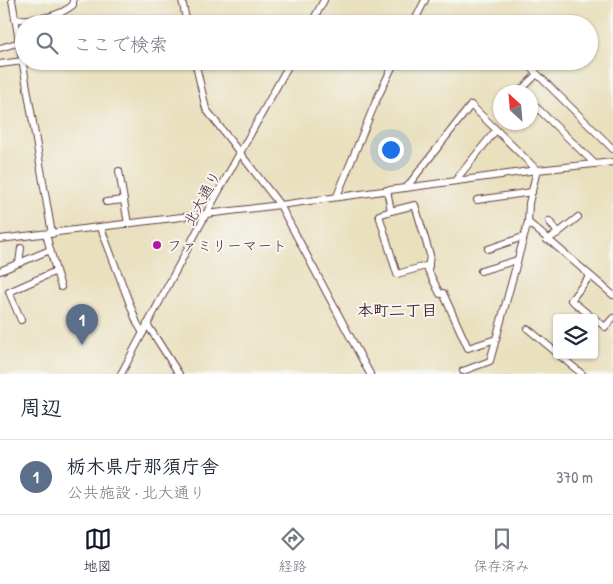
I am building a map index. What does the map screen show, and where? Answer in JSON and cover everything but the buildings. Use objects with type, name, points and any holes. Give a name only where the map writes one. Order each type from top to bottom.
[{"type":"street","points":[[12,0],[15,19]]},
{"type":"street","points":[[54,15],[68,10],[73,5],[73,0]]},
{"type":"street","points":[[182,0],[185,15]]},
{"type":"street","points":[[316,15],[324,0]]},
{"type":"street","points":[[418,15],[425,0]]},
{"type":"street","points":[[0,48],[15,44]]},
{"type":"street","points":[[0,64],[15,63]]},
{"type":"street","points":[[24,70],[50,250],[61,287]]},
{"type":"street","points":[[197,70],[206,109],[280,205],[370,374]]},
{"type":"street","name":"北大通り","points":[[120,374],[286,70]]},
{"type":"street","points":[[337,196],[391,70]]},
{"type":"street","points":[[533,70],[613,149]]},
{"type":"street","points":[[526,85],[537,74]]},
{"type":"street","points":[[406,188],[471,105],[493,127]]},
{"type":"street","points":[[538,109],[594,163]]},
{"type":"street","points":[[455,181],[496,130],[537,170]]},
{"type":"street","points":[[0,239],[101,228],[537,170],[613,162]]},
{"type":"street","points":[[464,371],[490,361],[528,222],[537,170]]},
{"type":"street","points":[[119,171],[128,224]]},
{"type":"street","points":[[387,190],[391,211]]},
{"type":"street","points":[[477,200],[532,192]]},
{"type":"street","points":[[106,202],[124,200]]},
{"type":"street","points":[[428,265],[397,274],[379,215],[415,205],[430,255],[428,270],[440,294],[443,293],[468,348],[496,339]]},
{"type":"street","points":[[547,240],[578,217]]},
{"type":"street","points":[[549,221],[558,233]]},
{"type":"street","points":[[528,222],[613,295]]},
{"type":"street","points":[[101,228],[137,324],[143,333]]},
{"type":"street","points":[[488,249],[523,237]]},
{"type":"street","points":[[20,263],[22,248]]},
{"type":"street","points":[[0,271],[50,250]]},
{"type":"street","points":[[481,271],[517,260]]},
{"type":"street","points":[[21,320],[9,292],[56,271]]},
{"type":"street","points":[[589,314],[571,300],[590,276]]},
{"type":"street","points":[[598,321],[605,327],[613,318]]},
{"type":"street","points":[[148,324],[179,374]]},
{"type":"street","points":[[528,328],[553,350]]},
{"type":"street","points":[[564,359],[582,374]]},
{"type":"place","name":"ファミリーマート","points":[[157,245]]},
{"type":"place","name":"栃木県庁那須庁舎","points":[[82,345]]},
{"type":"district","name":"本町二丁目","points":[[397,310]]}]
